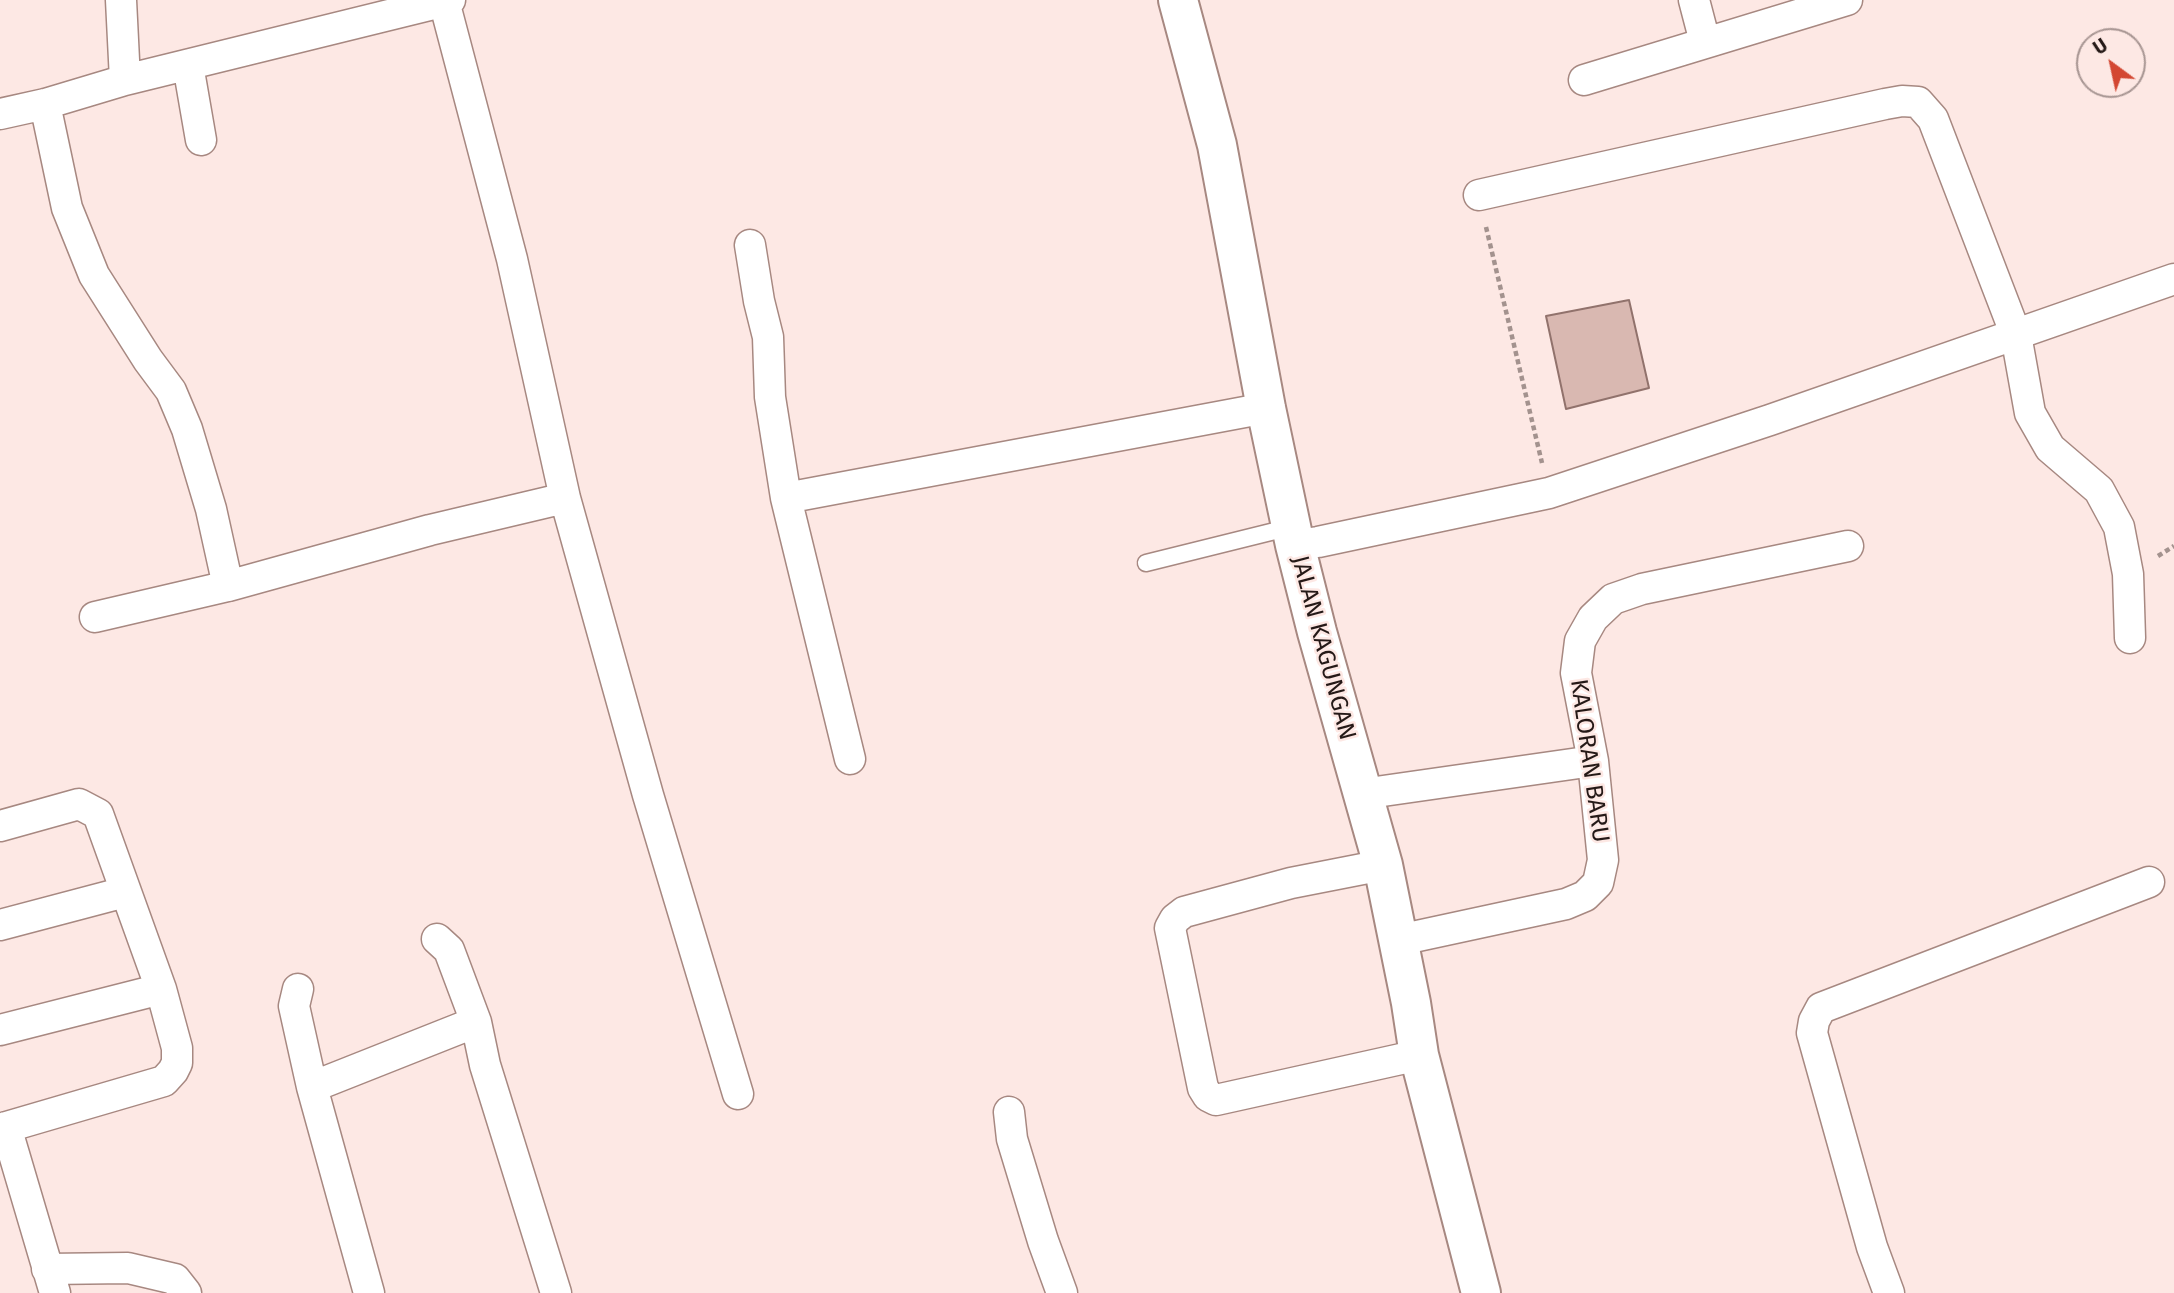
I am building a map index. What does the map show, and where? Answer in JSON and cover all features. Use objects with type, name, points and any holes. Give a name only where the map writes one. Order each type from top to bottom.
[{"type":"street","points":[[121,0],[125,79]]},
{"type":"street","name":"JALAN KAGUNGAN","points":[[1178,0],[1217,145],[1293,536],[1317,632],[1383,865],[1419,1055],[1481,1293]]},
{"type":"street","points":[[1694,0],[1704,42]]},
{"type":"street","points":[[1584,80],[1847,0]]},
{"type":"street","points":[[0,114],[45,104],[125,79],[447,1],[512,259],[565,498],[648,794],[738,1094]]},
{"type":"street","points":[[188,65],[201,140]]},
{"type":"street","points":[[1479,195],[1885,104],[1918,102],[1933,119],[2016,335],[2030,413],[2050,448],[2099,490],[2119,527],[2128,574],[2130,638]]},
{"type":"street","points":[[45,104],[67,208],[94,275],[171,391],[187,429],[211,509],[228,586]]},
{"type":"street","points":[[750,244],[768,337],[770,397],[786,498],[850,759]]},
{"type":"street","points":[[1293,536],[1318,542],[1549,493],[2174,279]]},
{"type":"street","points":[[786,498],[1266,408]]},
{"type":"street","points":[[94,617],[228,586],[430,530],[565,498]]},
{"type":"street","name":"KALORAN BARU","points":[[1399,940],[1566,904],[1585,896],[1598,883],[1602,860],[1593,761],[1576,673],[1580,641],[1593,618],[1613,599],[1642,589],[1848,546]]},
{"type":"street","points":[[1363,794],[1593,761]]},
{"type":"street","points":[[0,826],[79,804],[98,814],[161,989],[177,1048],[177,1063],[163,1081],[3,1128],[12,1194],[51,1281],[128,1268],[175,1279],[187,1293]]},
{"type":"street","points":[[1383,865],[1292,883],[1184,912],[1175,919],[1171,928],[1173,940],[1203,1088],[1208,1096],[1216,1100],[1419,1055]]},
{"type":"street","points":[[1889,1293],[1872,1247],[1812,1033],[1814,1021],[1821,1008],[2149,882]]},
{"type":"street","points":[[0,925],[125,892]]},
{"type":"street","points":[[437,939],[449,950],[476,1022],[485,1065],[556,1293]]},
{"type":"street","points":[[0,1030],[161,989]]},
{"type":"street","points":[[298,989],[294,1006],[312,1087],[369,1293]]},
{"type":"street","points":[[312,1087],[476,1022]]},
{"type":"street","points":[[1009,1112],[1012,1139],[1062,1293]]},
{"type":"lane","points":[[1146,564],[1293,536]]},
{"type":"path","points":[[1479,195],[1549,493]]},
{"type":"building","points":[[1629,300],[1649,388],[1566,409],[1546,316]]}]
